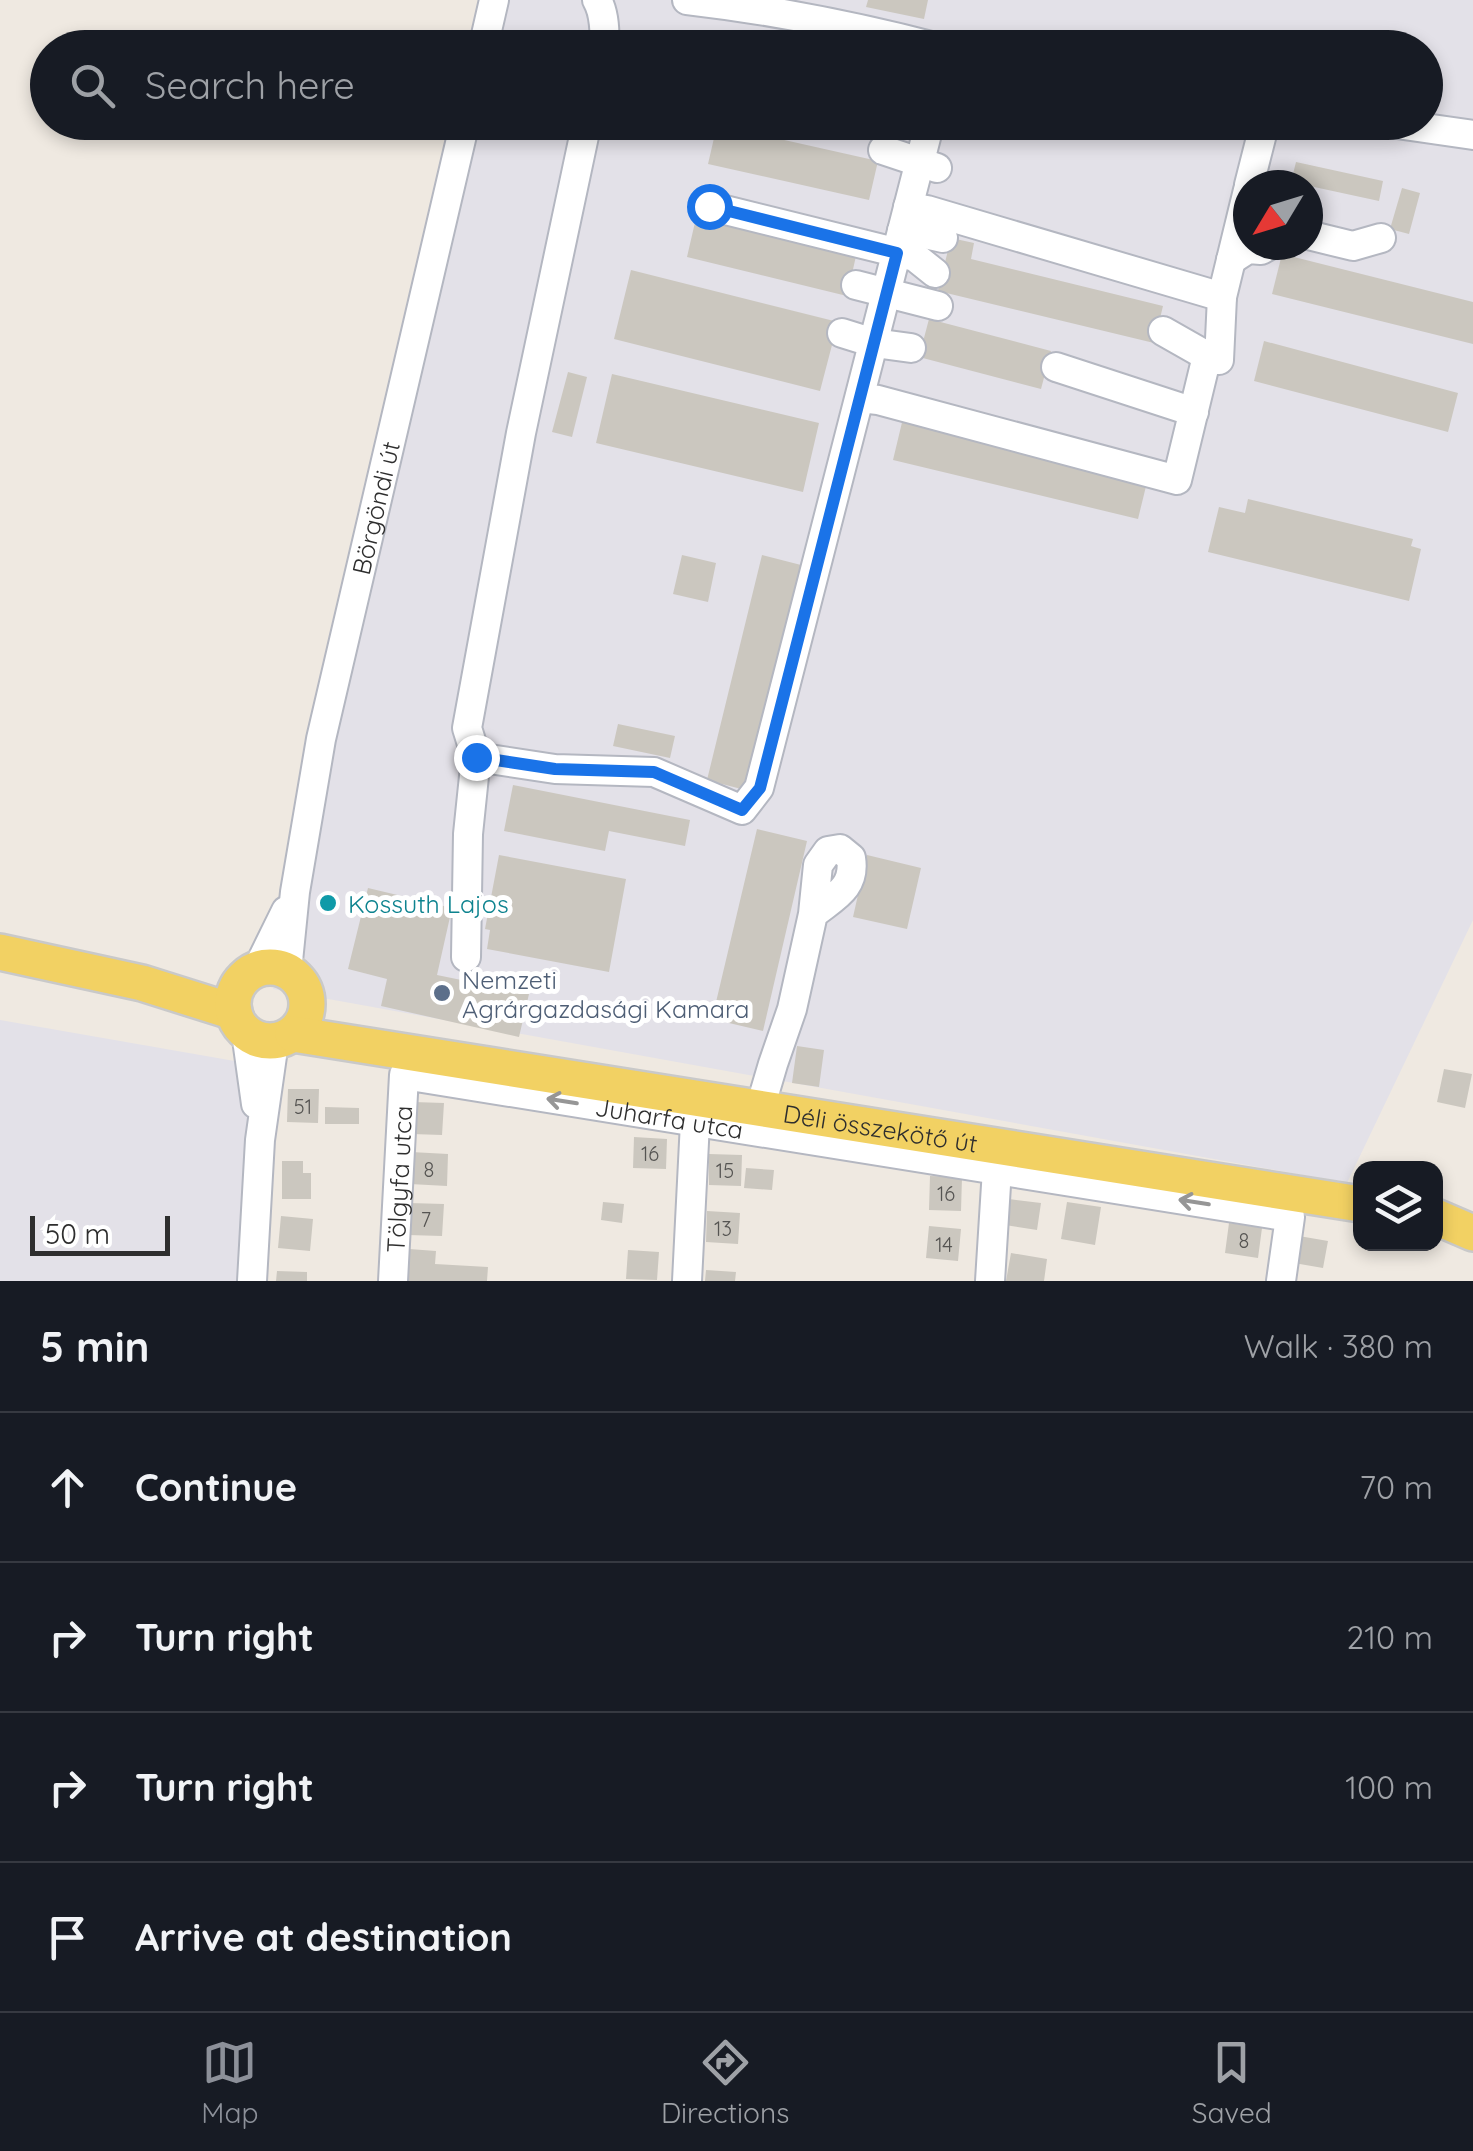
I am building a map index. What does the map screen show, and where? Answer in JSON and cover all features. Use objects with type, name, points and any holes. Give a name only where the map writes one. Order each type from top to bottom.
[{"type":"main road","name":"Déli összekötő út","points":[[0,952],[267,1006],[402,1063],[760,1108],[1353,1203]]},
{"type":"main road","points":[[1443,1215],[1473,1213]]},
{"type":"main road","points":[[1443,1219],[1473,1233]]},
{"type":"street","points":[[487,30],[494,0]]},
{"type":"street","points":[[597,0],[604,30]]},
{"type":"street","points":[[686,0],[850,12],[894,30]]},
{"type":"street","points":[[1443,131],[1473,135]]},
{"type":"street","name":"Börgöndi út","points":[[252,1281],[267,1006],[295,892],[321,739],[461,140]]},
{"type":"street","points":[[466,957],[468,834],[476,757],[467,728],[521,433],[583,140]]},
{"type":"street","points":[[476,757],[555,769],[654,772],[742,810],[760,788],[848,446],[893,346],[896,296],[918,238],[920,161],[925,140]]},
{"type":"street","points":[[1253,170],[1260,140]]},
{"type":"street","points":[[883,150],[920,161]]},
{"type":"street","points":[[709,206],[918,238],[1222,297]]},
{"type":"street","points":[[1323,239],[1354,246],[1381,238]]},
{"type":"street","points":[[1162,331],[1219,360],[1222,297],[1233,252]]},
{"type":"street","points":[[856,286],[938,306]]},
{"type":"street","points":[[842,333],[893,346]]},
{"type":"street","points":[[869,399],[1177,480],[1207,356]]},
{"type":"street","points":[[1056,367],[1194,412]]},
{"type":"street","points":[[760,1108],[792,1009],[813,914]]},
{"type":"street","name":"Juharfa utca","points":[[402,1063],[695,1122],[1290,1218],[1281,1281]]},
{"type":"street","name":"Tölgyfa utca","points":[[393,1281],[402,1063]]},
{"type":"street","points":[[687,1281],[695,1122]]},
{"type":"street","points":[[990,1281],[997,1170]]},
{"type":"shaded area","points":[[500,0],[1473,0],[1473,920],[1358,1161],[1353,1161],[1347,1183],[273,989],[468,140],[1443,140],[1443,30],[493,30]]},
{"type":"shaded area","points":[[0,1020],[258,1065],[245,1281],[0,1281]]},
{"type":"building","points":[[868,0],[928,0],[924,19],[866,7]]},
{"type":"building","points":[[714,140],[784,140],[878,161],[869,200],[708,164]]},
{"type":"building","points":[[1296,162],[1383,181],[1379,201],[1323,189],[1323,170],[1294,170]]},
{"type":"building","points":[[1402,188],[1420,193],[1409,234],[1390,229]]},
{"type":"building","points":[[696,218],[856,256],[847,296],[687,257]]},
{"type":"building","points":[[951,238],[974,243],[971,259],[1163,306],[1154,343],[938,291]]},
{"type":"building","points":[[1280,260],[1306,260],[1473,302],[1473,344],[1272,294]]},
{"type":"building","points":[[631,270],[838,322],[820,391],[614,339]]},
{"type":"building","points":[[929,319],[1051,351],[1041,389],[919,357]]},
{"type":"building","points":[[1264,341],[1458,393],[1448,432],[1254,381]]},
{"type":"building","points":[[568,372],[587,377],[572,437],[552,432]]},
{"type":"building","points":[[612,374],[819,423],[803,492],[596,443]]},
{"type":"building","points":[[904,414],[1149,474],[1138,519],[893,460]]},
{"type":"building","points":[[1248,499],[1413,539],[1411,546],[1421,549],[1409,601],[1208,552],[1219,507],[1245,513]]},
{"type":"building","points":[[682,555],[716,563],[708,602],[673,594]]},
{"type":"building","points":[[762,555],[801,565],[745,790],[707,780]]},
{"type":"building","points":[[618,724],[675,736],[670,758],[613,746]]},
{"type":"building","points":[[513,785],[690,820],[685,846],[609,831],[605,851],[504,831]]},
{"type":"building","points":[[757,829],[807,841],[763,1031],[712,1019]]},
{"type":"building","points":[[499,855],[626,879],[609,972],[487,949],[490,930],[485,929]]},
{"type":"building","points":[[867,855],[921,868],[907,929],[853,917]]},
{"type":"building","points":[[368,888],[452,908],[437,975],[529,994],[519,1037],[381,1006],[387,979],[348,969]]},
{"type":"building","points":[[797,1046],[824,1050],[819,1087],[792,1083]]},
{"type":"building","points":[[1444,1069],[1472,1074],[1465,1108],[1437,1102]]},
{"type":"building","points":[[288,1089],[319,1089],[318,1123],[287,1122]]},
{"type":"building","points":[[413,1102],[444,1103],[442,1135],[412,1134]]},
{"type":"building","points":[[325,1107],[359,1108],[359,1124],[325,1124]]},
{"type":"building","points":[[634,1137],[667,1139],[666,1169],[633,1168]]},
{"type":"building","points":[[411,1152],[448,1154],[447,1186],[410,1184]]},
{"type":"building","points":[[709,1154],[742,1155],[741,1186],[709,1185]]},
{"type":"building","points":[[282,1161],[303,1161],[303,1173],[311,1173],[311,1199],[282,1199]]},
{"type":"building","points":[[746,1168],[774,1170],[772,1190],[744,1188]]},
{"type":"building","points":[[930,1176],[962,1177],[961,1211],[929,1210]]},
{"type":"building","points":[[1009,1199],[1041,1203],[1037,1230],[1005,1225]]},
{"type":"building","points":[[603,1202],[624,1204],[622,1223],[601,1220]]},
{"type":"building","points":[[1067,1202],[1101,1207],[1095,1245],[1061,1239]]},
{"type":"building","points":[[409,1203],[444,1204],[442,1236],[408,1235]]},
{"type":"building","points":[[707,1211],[740,1213],[738,1244],[706,1242]]},
{"type":"building","points":[[281,1216],[313,1219],[310,1251],[278,1248]]},
{"type":"building","points":[[1229,1223],[1262,1228],[1258,1258],[1225,1253]]},
{"type":"building","points":[[929,1226],[961,1229],[958,1261],[926,1258]]},
{"type":"building","points":[[1299,1236],[1328,1241],[1323,1268],[1294,1263]]},
{"type":"building","points":[[409,1249],[436,1251],[435,1264],[488,1267],[487,1281],[408,1281]]},
{"type":"building","points":[[628,1250],[659,1252],[657,1280],[626,1279]]},
{"type":"building","points":[[1011,1253],[1047,1259],[1044,1281],[1006,1281]]},
{"type":"building","points":[[706,1270],[736,1272],[735,1281],[705,1281]]},
{"type":"building","points":[[277,1271],[307,1272],[307,1281],[276,1281]]},
{"type":"place","name":"Kossuth Lajos","points":[[328,903]]},
{"type":"place","name":"Nemzeti Agrárgazdasági Kamara","points":[[442,993]]},
{"type":"route","points":[[476,757],[555,769],[654,772],[742,810],[760,788],[897,253],[709,206]]}]
